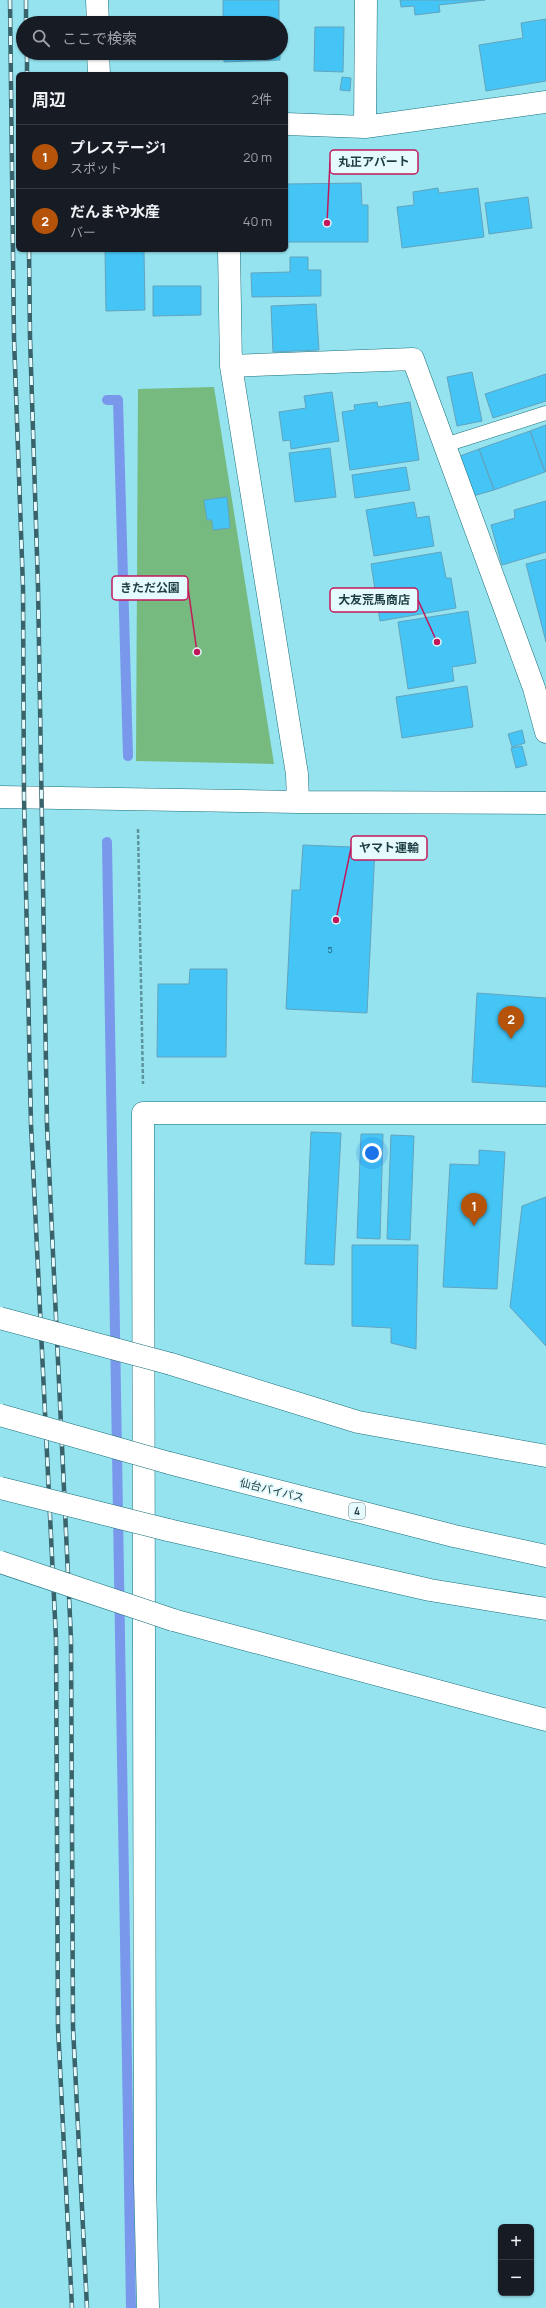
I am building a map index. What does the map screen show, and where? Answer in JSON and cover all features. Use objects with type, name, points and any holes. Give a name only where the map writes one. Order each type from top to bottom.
[{"type":"main road","points":[[97,0],[98,16]]},
{"type":"main road","points":[[365,127],[366,0]]},
{"type":"main road","points":[[98,60],[99,72]]},
{"type":"main road","points":[[288,124],[365,127],[546,102]]},
{"type":"main road","points":[[229,252],[231,366],[297,774],[298,802]]},
{"type":"main road","points":[[231,366],[412,359],[534,688],[546,732]]},
{"type":"main road","points":[[0,797],[298,802],[546,803]]},
{"type":"main road","points":[[148,2308],[145,2158],[143,1113],[546,1113]]},
{"type":"main road","points":[[0,1318],[171,1364],[358,1422],[546,1456]]},
{"type":"main road","name":"仙台バイパス","points":[[0,1415],[169,1463],[454,1536],[546,1556]]},
{"type":"main road","points":[[0,1488],[168,1530],[430,1590],[546,1609]]},
{"type":"main road","points":[[0,1562],[173,1620],[546,1720]]},
{"type":"lane","points":[[445,445],[546,413]]},
{"type":"path","points":[[138,829],[143,1113]]},
{"type":"green space","points":[[214,387],[274,764],[136,761],[138,389]]},
{"type":"building","points":[[223,0],[279,0],[279,16],[223,16]]},
{"type":"building","points":[[400,0],[485,0],[439,5],[440,12],[415,15],[414,6],[401,7]]},
{"type":"building","points":[[546,19],[546,81],[486,91],[479,45],[523,38],[521,23]]},
{"type":"building","points":[[315,27],[344,27],[343,72],[314,71]]},
{"type":"building","points":[[224,60],[280,60],[224,62]]},
{"type":"building","points":[[342,77],[351,78],[350,91],[340,90]]},
{"type":"building","points":[[361,183],[362,205],[368,205],[368,242],[288,242],[288,184]]},
{"type":"building","points":[[438,188],[439,193],[478,188],[484,237],[402,248],[397,207],[414,205],[413,192]]},
{"type":"building","points":[[528,197],[532,228],[489,234],[485,203]]},
{"type":"building","points":[[105,252],[144,252],[145,310],[106,311]]},
{"type":"building","points":[[290,257],[308,257],[308,270],[321,270],[321,296],[252,297],[251,273],[290,272]]},
{"type":"building","points":[[153,286],[201,286],[201,315],[153,316]]},
{"type":"building","points":[[316,304],[319,350],[273,352],[271,306]]},
{"type":"building","points":[[472,372],[482,421],[457,426],[447,377]]},
{"type":"building","points":[[546,374],[546,401],[493,418],[485,394]]},
{"type":"building","points":[[332,392],[339,441],[291,449],[290,440],[283,441],[279,412],[306,408],[304,396]]},
{"type":"building","points":[[377,402],[378,407],[410,402],[419,460],[350,470],[342,412],[355,410],[354,405]]},
{"type":"building","points":[[546,425],[546,471],[545,472],[530,431]]},
{"type":"building","points":[[530,431],[545,472],[494,490],[479,449]]},
{"type":"building","points":[[330,448],[336,497],[295,502],[289,453]]},
{"type":"building","points":[[479,449],[494,490],[473,496],[460,456]]},
{"type":"building","points":[[406,467],[410,490],[355,498],[352,475]]},
{"type":"building","points":[[227,497],[230,528],[213,530],[212,520],[207,520],[204,500]]},
{"type":"building","points":[[546,501],[546,552],[502,565],[491,525],[515,518],[514,510]]},
{"type":"building","points":[[414,502],[417,518],[429,516],[434,546],[374,556],[366,510]]},
{"type":"building","points":[[441,552],[446,578],[451,578],[456,608],[380,621],[371,564]]},
{"type":"building","points":[[546,559],[546,642],[526,564]]},
{"type":"building","points":[[468,611],[476,663],[452,667],[454,681],[408,689],[398,622]]},
{"type":"building","points":[[467,686],[473,727],[402,738],[396,697]]},
{"type":"building","points":[[522,730],[525,743],[512,747],[508,734]]},
{"type":"building","points":[[522,746],[527,765],[516,768],[511,748]]},
{"type":"building","points":[[303,845],[375,848],[367,1013],[286,1009],[292,890],[300,890]]},
{"type":"building","points":[[190,969],[227,969],[226,1057],[157,1057],[158,984],[189,984]]},
{"type":"building","points":[[477,993],[546,998],[546,1087],[472,1082]]},
{"type":"building","points":[[311,1132],[341,1133],[334,1265],[305,1264]]},
{"type":"building","points":[[361,1134],[383,1134],[380,1239],[357,1238]]},
{"type":"building","points":[[391,1135],[414,1136],[410,1240],[387,1239]]},
{"type":"building","points":[[479,1150],[505,1152],[497,1289],[443,1287],[450,1164],[479,1165]]},
{"type":"building","points":[[546,1197],[546,1346],[510,1307],[522,1206]]},
{"type":"building","points":[[352,1245],[418,1245],[416,1349],[391,1343],[391,1328],[352,1326]]},
{"type":"waterway","points":[[107,400],[118,400],[128,756]]},
{"type":"waterway","points":[[107,842],[131,2308]]},
{"type":"railway","points":[[10,0],[14,338],[23,587],[24,797],[31,1125],[56,1639],[58,2027],[72,2308]]},
{"type":"railway","points":[[26,0],[26,16]]},
{"type":"railway","points":[[27,60],[27,72]]},
{"type":"railway","points":[[29,252],[30,337],[38,586],[47,1125],[71,1639],[73,2027],[87,2308]]},
{"type":"place","name":"丸正アパート","points":[[327,223]]},
{"type":"place","name":"大友荒馬商店","points":[[437,642]]},
{"type":"place","name":"きただ公園","points":[[197,652]]},
{"type":"place","name":"ヤマト運輸","points":[[336,920]]},
{"type":"place","name":"だんまや水産","points":[[511,1039]]},
{"type":"place","name":"プレステージ1","points":[[474,1226]]}]
